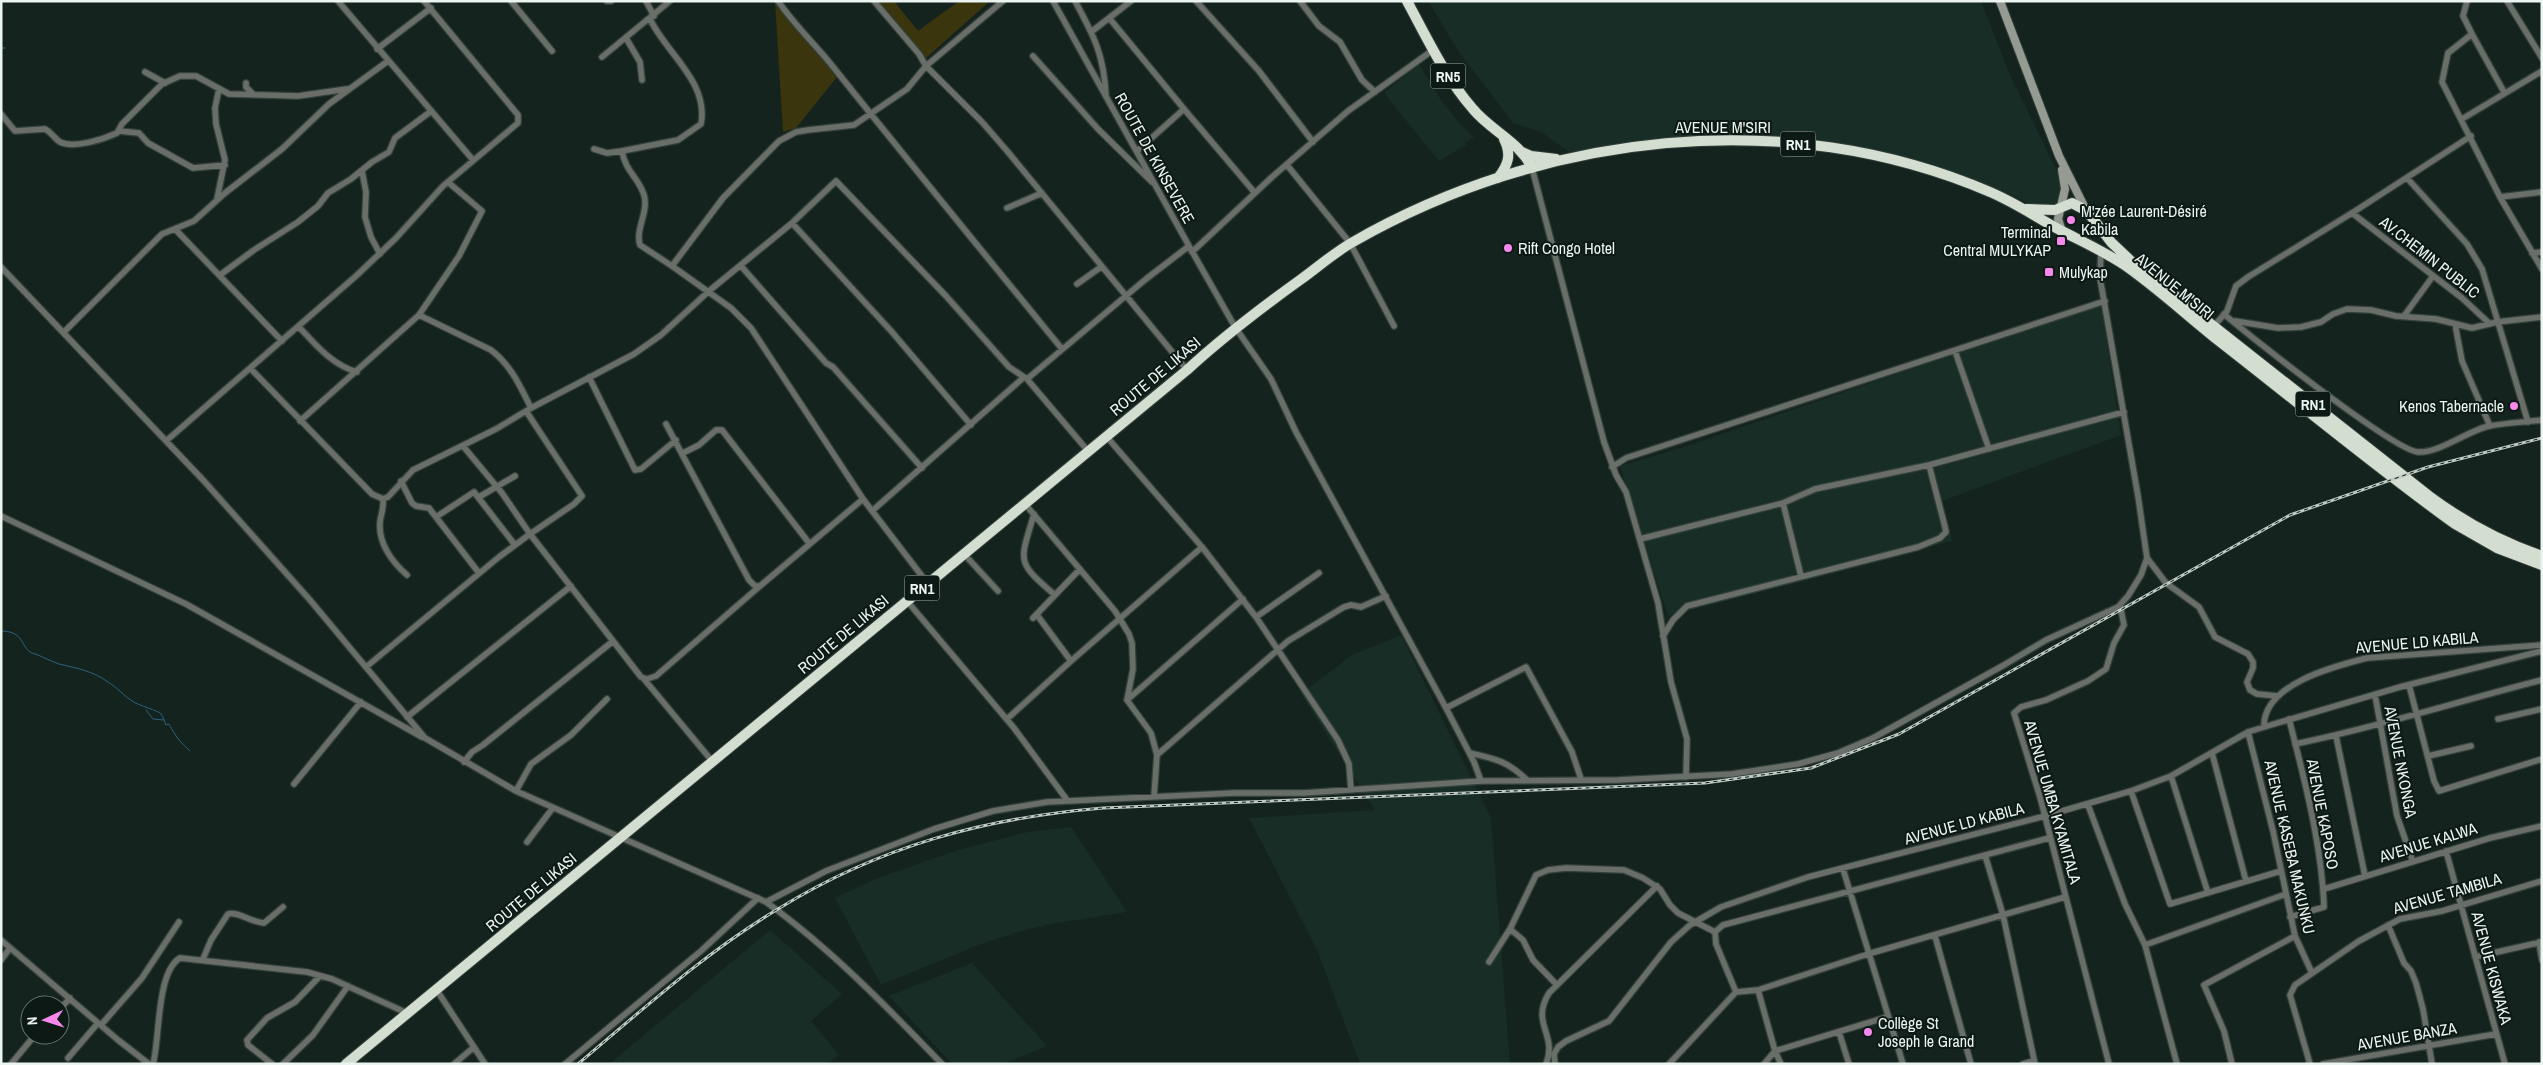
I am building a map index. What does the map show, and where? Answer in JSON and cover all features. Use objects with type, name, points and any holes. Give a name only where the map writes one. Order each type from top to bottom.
[{"type":"highway","name":"RN5","points":[[1407,1],[1433,50],[1462,97],[1485,123],[1522,152],[1532,168]]},
{"type":"highway","points":[[1498,178],[1508,162],[1508,148],[1504,138]]},
{"type":"highway","name":"AVENUE M'SIRI","points":[[1532,168],[1615,148],[1678,142],[1734,140],[1805,144],[1911,166],[1987,190],[2089,244],[2126,266],[2455,524],[2497,548],[2542,565]]},
{"type":"highway","points":[[1522,152],[1540,157],[1567,159]]},
{"type":"highway","name":"ROUTE DE LIKASI","points":[[346,1064],[1187,370],[1235,327],[1350,243],[1438,200],[1532,168]]},
{"type":"highway","name":"RN1","points":[[2021,208],[2049,210],[2072,203],[2087,212]]},
{"type":"highway","name":"AVENUE M'SIRI","points":[[2087,212],[2100,229],[2131,261],[2457,516],[2519,548],[2542,556]]},
{"type":"highway","points":[[2089,244],[2098,246],[2102,243],[2103,236],[2100,229]]},
{"type":"main road","points":[[2000,1],[2058,156],[2087,212]]},
{"type":"main road","points":[[2058,156],[2065,185],[2058,223],[2062,231]]},
{"type":"street","points":[[338,1],[430,112],[473,160]]},
{"type":"street","points":[[166,441],[251,369],[380,254],[473,160],[518,123],[520,117],[424,1]]},
{"type":"street","points":[[511,1],[552,51]]},
{"type":"street","points":[[594,149],[607,153],[678,140],[701,124],[700,101],[693,81],[652,18],[646,1]]},
{"type":"street","points":[[602,57],[652,18],[670,1]]},
{"type":"street","points":[[778,1],[1062,349]]},
{"type":"street","points":[[874,1],[919,54],[926,66],[982,122],[1187,370]]},
{"type":"street","points":[[672,266],[723,198],[779,141],[796,132],[854,126],[869,113],[906,89],[926,66],[1003,1]]},
{"type":"street","name":"ROUTE DE KINSEVERE","points":[[1053,1],[1190,249],[1235,327],[1271,379],[1296,432],[1470,753],[1481,781]]},
{"type":"street","points":[[1075,1],[1091,32],[1104,68],[1106,98]]},
{"type":"street","points":[[1091,32],[1132,1]]},
{"type":"street","points":[[1196,1],[1259,71],[1313,142]]},
{"type":"street","points":[[1300,1],[1319,26],[1340,42],[1362,80],[1374,92]]},
{"type":"street","points":[[2468,1],[2463,16],[2504,92]]},
{"type":"street","points":[[2507,1],[2542,58]]},
{"type":"street","points":[[377,48],[431,8]]},
{"type":"street","points":[[1110,19],[1255,192]]},
{"type":"street","points":[[2472,34],[2448,54],[2448,65],[2442,77],[2442,82],[2500,197],[2542,269]]},
{"type":"street","points":[[626,38],[640,62],[642,80]]},
{"type":"street","points":[[872,511],[1025,378],[1126,296],[1190,249],[1287,164],[1374,92],[1433,50]]},
{"type":"street","points":[[1033,56],[1113,145],[1155,184]]},
{"type":"street","points":[[64,332],[162,234],[194,221],[216,201],[282,149],[329,104],[388,61]]},
{"type":"street","points":[[2462,119],[2504,92],[2542,71]]},
{"type":"street","points":[[145,72],[164,82]]},
{"type":"street","points":[[119,131],[122,124],[164,82],[178,76],[194,75],[229,94],[253,94],[275,97],[350,89]]},
{"type":"street","points":[[246,83],[246,87],[253,94]]},
{"type":"street","points":[[216,201],[225,165],[224,149],[216,124],[215,108],[219,89]]},
{"type":"street","points":[[1137,151],[1184,109]]},
{"type":"street","points":[[220,275],[254,250],[298,222],[318,206],[328,193],[389,152],[395,138],[430,112]]},
{"type":"street","points":[[1,114],[15,131],[45,129],[66,144],[99,142],[119,131],[139,132],[148,143],[194,168],[225,165]]},
{"type":"street","points":[[2215,325],[2224,314],[2236,286],[2248,277],[2352,213],[2470,136]]},
{"type":"street","points":[[622,150],[626,167],[644,195],[645,201],[638,231],[640,245],[709,291],[752,328],[863,498],[928,584]]},
{"type":"street","points":[[1287,164],[1350,243],[1394,326]]},
{"type":"street","points":[[1532,168],[1612,467],[1626,492],[1658,603],[1675,703],[1687,739],[1686,777]]},
{"type":"street","points":[[362,171],[366,192],[365,217],[371,237],[380,254]]},
{"type":"street","points":[[2407,178],[2476,257],[2482,268],[2528,422]]},
{"type":"street","points":[[251,369],[372,494],[383,499],[388,497],[413,470],[463,446],[634,354],[661,335],[709,291],[792,223],[836,181],[946,296],[1009,367],[1025,378],[1088,451]]},
{"type":"street","points":[[300,421],[419,315],[459,256],[482,212],[449,183]]},
{"type":"street","points":[[2500,197],[2542,192]]},
{"type":"street","points":[[1007,208],[1042,193]]},
{"type":"street","name":"AV.CHEMIN PUBLIC","points":[[2352,213],[2433,276],[2490,324]]},
{"type":"street","points":[[792,223],[892,332],[971,425]]},
{"type":"street","points":[[175,228],[282,341]]},
{"type":"street","points":[[2101,251],[2100,278],[2147,558],[2166,583],[2199,607],[2215,637],[2248,654],[2254,668],[2247,682],[2250,690],[2257,694],[2278,696]]},
{"type":"street","points":[[2532,253],[2542,252]]},
{"type":"street","points":[[741,266],[826,363],[833,366],[880,418],[922,468]]},
{"type":"street","points":[[1077,284],[1101,266]]},
{"type":"street","points":[[1,267],[166,441],[304,593],[425,738]]},
{"type":"street","points":[[2404,316],[2433,276]]},
{"type":"street","points":[[1612,467],[1626,458],[2105,301]]},
{"type":"street","points":[[2231,320],[2265,327],[2290,328],[2312,326],[2347,309],[2371,310],[2436,319],[2476,328],[2497,322],[2542,317]]},
{"type":"street","points":[[2224,314],[2370,426],[2409,450],[2417,452],[2433,450],[2490,426],[2542,420]]},
{"type":"street","points":[[366,667],[515,545],[574,504],[582,496],[529,409],[511,369],[491,350],[419,315]]},
{"type":"street","points":[[2455,324],[2462,361],[2490,426]]},
{"type":"street","points":[[298,327],[338,365],[357,372]]},
{"type":"street","points":[[1955,351],[1989,449]]},
{"type":"street","points":[[589,377],[634,470],[641,469],[676,440]]},
{"type":"street","points":[[1640,539],[1783,504],[1814,489],[1929,465],[2124,412]]},
{"type":"street","points":[[666,424],[749,580],[755,586],[760,586]]},
{"type":"street","points":[[683,453],[699,445],[716,430],[722,430],[809,543]]},
{"type":"street","points":[[1106,436],[1202,547],[1256,617],[1338,740],[1349,764],[1351,790]]},
{"type":"street","points":[[463,446],[612,642],[712,761]]},
{"type":"street","points":[[1663,636],[1674,620],[1688,606],[1918,547],[1944,535],[1945,527],[1929,465]]},
{"type":"street","points":[[479,497],[515,476]]},
{"type":"street","points":[[401,481],[412,503],[416,506],[429,508],[480,573]]},
{"type":"street","points":[[436,517],[472,492],[479,497],[515,545]]},
{"type":"street","points":[[644,679],[656,676],[863,498]]},
{"type":"street","points":[[383,499],[384,510],[380,530],[382,543],[397,565],[407,575]]},
{"type":"street","points":[[1025,504],[1080,569],[1120,619],[1129,634],[1133,654],[1133,670],[1127,700],[1149,729],[1157,755],[1154,796]]},
{"type":"street","points":[[1783,504],[1801,576]]},
{"type":"street","points":[[1034,514],[1022,555],[1025,566],[1035,578],[1055,595]]},
{"type":"street","points":[[1,516],[172,597],[425,738],[516,792],[766,902],[793,921],[841,962],[942,1064]]},
{"type":"street","points":[[1007,720],[1071,660],[1202,547]]},
{"type":"street","points":[[964,554],[998,591]]},
{"type":"street","points":[[766,902],[826,872],[934,829],[993,811],[1067,800],[1351,790],[1481,781],[1686,777],[1770,769],[1838,753],[1888,730],[2046,640],[2120,605],[2141,575],[2147,558]]},
{"type":"street","points":[[1071,660],[1035,617],[1080,569]]},
{"type":"street","points":[[1256,617],[1319,573]]},
{"type":"street","points":[[407,717],[571,586]]},
{"type":"street","points":[[1157,755],[1278,650],[1306,629],[1351,604],[1361,607],[1386,596]]},
{"type":"street","points":[[1127,700],[1243,599]]},
{"type":"street","points":[[906,601],[1007,720],[1067,800]]},
{"type":"street","name":"AVENUE UMBA KYAMITALA","points":[[2109,1064],[2045,816],[2014,713],[2021,707],[2046,700],[2088,681],[2106,669],[2114,643],[2124,625],[2120,605]]},
{"type":"street","points":[[464,762],[472,752],[612,642]]},
{"type":"street","name":"AVENUE LD KABILA","points":[[2264,727],[2267,710],[2278,696],[2309,676],[2340,664],[2367,658],[2542,645]]},
{"type":"street","name":"AVENUE LD KABILA","points":[[1552,1054],[1566,1041],[1609,1021],[1671,942],[1683,931],[1721,907],[1808,877],[2088,805],[2171,776],[2248,732],[2409,685],[2542,651]]},
{"type":"street","points":[[1446,708],[1526,667],[1572,752],[1581,779]]},
{"type":"street","points":[[2295,744],[2336,736],[2417,715],[2482,694],[2542,680]]},
{"type":"street","points":[[2409,685],[2434,781],[2439,791],[2542,760]]},
{"type":"street","name":"AVENUE NKONGA","points":[[2374,695],[2397,816],[2412,862]]},
{"type":"street","points":[[516,792],[531,764],[570,735],[607,699]]},
{"type":"street","points":[[294,784],[361,702]]},
{"type":"street","points":[[2498,719],[2542,709]]},
{"type":"street","name":"AVENUE KAPOSO","points":[[2289,719],[2324,888]]},
{"type":"street","name":"AVENUE KASEBA MAKUNKU","points":[[2248,732],[2295,936],[2312,973]]},
{"type":"street","points":[[2336,736],[2365,876]]},
{"type":"street","points":[[2428,756],[2471,746]]},
{"type":"street","points":[[1470,753],[1504,761],[1527,780]]},
{"type":"street","points":[[2212,753],[2246,881]]},
{"type":"street","points":[[2171,776],[2208,893]]},
{"type":"street","points":[[2131,791],[2169,903],[2172,904],[2281,871]]},
{"type":"street","points":[[2088,805],[2126,904],[2145,945],[2177,1064]]},
{"type":"street","points":[[527,842],[552,809]]},
{"type":"street","name":"AVENUE KALWA","points":[[2324,888],[2446,851],[2542,826]]},
{"type":"street","points":[[1715,932],[1723,925],[2050,838]]},
{"type":"street","name":"AVENUE KISWAKA","points":[[2446,851],[2505,1064]]},
{"type":"street","points":[[1985,855],[2003,915],[2034,1062],[2023,1064]]},
{"type":"street","points":[[1489,962],[1510,929],[1536,875],[1548,870],[1589,868],[1624,870],[1656,886],[1673,909],[1715,932]]},
{"type":"street","points":[[1843,869],[1903,1064]]},
{"type":"street","name":"AVENUE TAMBILA","points":[[2310,1064],[2290,992],[2295,985],[2359,941],[2388,924],[2407,917],[2461,905],[2542,881]]},
{"type":"street","points":[[1556,1064],[1541,1010],[1549,993],[1656,886]]},
{"type":"street","points":[[2290,917],[2324,908],[2324,888]]},
{"type":"street","points":[[2145,945],[2286,894]]},
{"type":"street","points":[[1669,1064],[1736,992],[1758,990],[1868,954],[2065,897]]},
{"type":"street","points":[[565,1064],[701,951],[758,898]]},
{"type":"street","points":[[203,959],[211,940],[228,914],[236,913],[252,922],[264,923],[283,907]]},
{"type":"street","points":[[68,1058],[142,978],[179,922]]},
{"type":"street","points":[[2388,924],[2404,963],[2416,982],[2432,1064]]},
{"type":"street","points":[[1510,929],[1523,940],[1533,960],[1557,985]]},
{"type":"street","points":[[1715,932],[1716,944],[1736,992]]},
{"type":"street","points":[[1935,936],[1971,1064]]},
{"type":"street","points":[[2232,1064],[2224,1031],[2204,985],[2295,936]]},
{"type":"street","points":[[1,940],[66,995]]},
{"type":"street","points":[[2475,956],[2540,942],[2542,960]]},
{"type":"street","points":[[1,960],[10,948]]},
{"type":"street","points":[[154,1064],[160,1005],[174,963],[180,958],[186,957],[288,969],[320,976],[348,986],[407,1013]]},
{"type":"street","points":[[272,1064],[248,1045],[248,1040],[267,1018],[295,1002],[320,976]]},
{"type":"street","points":[[283,1064],[312,1035],[348,986]]},
{"type":"street","points":[[436,989],[485,1064]]},
{"type":"street","points":[[1758,990],[1775,1051],[1781,1064]]},
{"type":"street","points":[[70,998],[147,1063]]},
{"type":"street","points":[[1764,1064],[1775,1051],[1888,1017]]},
{"type":"street","points":[[1839,1032],[1849,1064]]},
{"type":"street","name":"AVENUE BANZA","points":[[2323,1064],[2496,1034]]},
{"type":"street","points":[[11,1064],[27,1045]]},
{"type":"street","points":[[454,1064],[474,1047]]},
{"type":"street","points":[[1546,1064],[1552,1054]]},
{"type":"street","points":[[2371,1056],[2373,1064]]},
{"type":"shaded area","points":[[775,1],[779,1],[837,77],[796,128],[783,132]]},
{"type":"shaded area","points":[[878,1],[894,1],[918,31],[959,1],[990,1],[926,58]]},
{"type":"shaded area","points":[[1428,1],[1981,1],[2010,75],[2059,175],[2063,185],[2062,197],[2055,206],[2036,207],[2012,195],[1951,171],[1888,155],[1813,140],[1671,139],[1569,152],[1541,132],[1513,123],[1459,52]]},
{"type":"shaded area","points":[[1419,64],[1443,103],[1461,125],[1474,137],[1465,143],[1466,145],[1439,161],[1384,93]]},
{"type":"shaded area","points":[[2101,304],[2121,435],[1942,501],[1952,541],[1668,616],[1620,466],[1687,446]]},
{"type":"shaded area","points":[[1401,635],[1491,818],[1510,1064],[1360,1064],[1317,950],[1249,818],[1375,810],[1301,694],[1352,655]]},
{"type":"shaded area","points":[[1071,827],[1127,912],[1050,924],[1018,932],[978,945],[881,985],[835,898],[875,879],[958,850],[1028,832]]},
{"type":"shaded area","points":[[770,930],[842,994],[811,1021],[839,1055],[828,1064],[609,1064]]},
{"type":"shaded area","points":[[972,963],[1047,1046],[1003,1064],[952,1064],[889,996]]},
{"type":"waterway","points":[[1,631],[15,634],[30,652],[59,664],[96,675],[132,701],[159,712],[166,725],[169,724],[178,739],[190,751]]},
{"type":"waterway","points":[[146,710],[153,719],[164,720]]},
{"type":"railway","points":[[578,1064],[675,982],[751,926],[816,887],[855,868],[894,852],[934,839],[1016,819],[1103,808],[1705,783],[1811,768],[1899,734],[2290,515],[2428,467],[2542,438]]},
{"type":"place","name":"M'zée Laurent-Désiré Kabila","points":[[2071,220]]},
{"type":"place","name":"Terminal Central MULYKAP","points":[[2061,241]]},
{"type":"place","name":"Rift Congo Hotel","points":[[1508,248]]},
{"type":"place","name":"Mulykap","points":[[2049,272]]},
{"type":"place","name":"Kenos Tabernacle","points":[[2514,406]]},
{"type":"place","name":"Collège St Joseph le Grand","points":[[1868,1032]]}]
